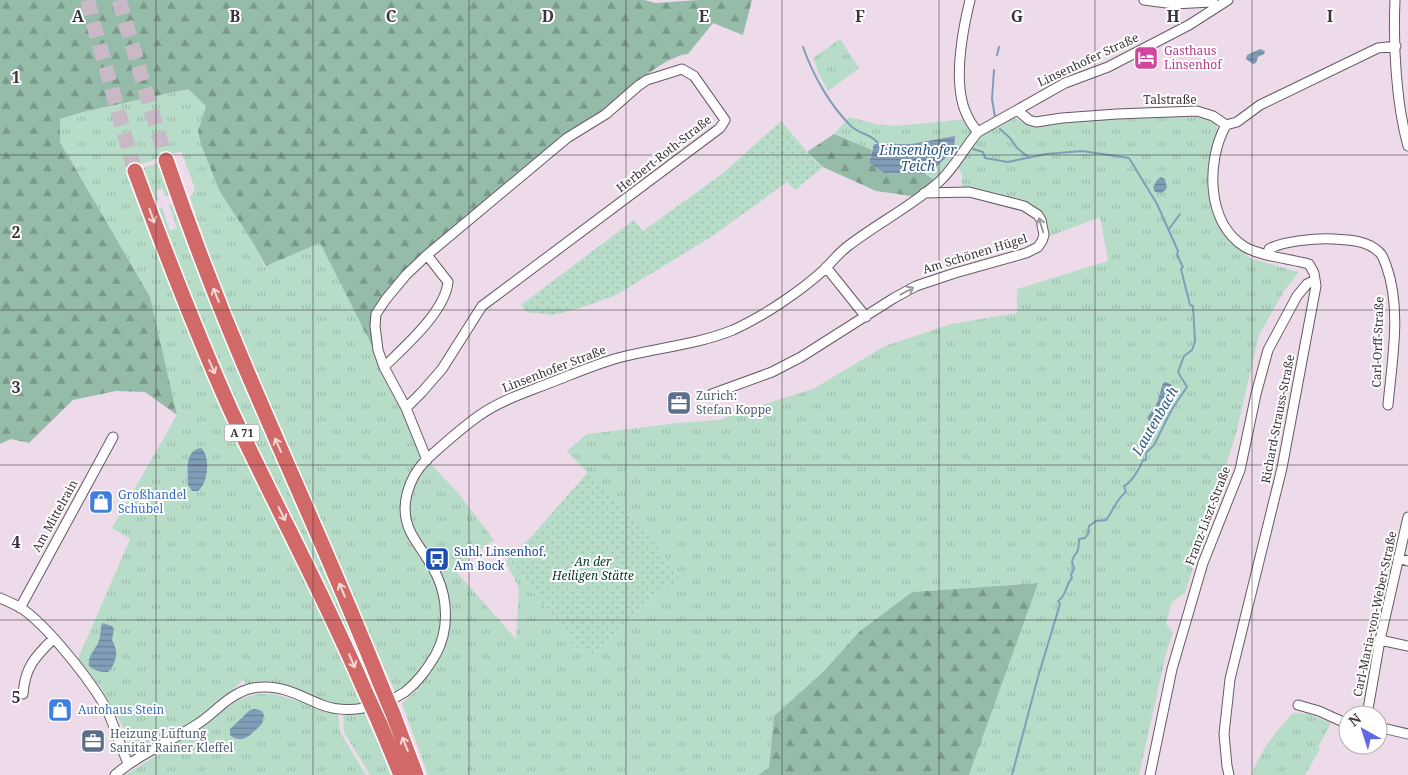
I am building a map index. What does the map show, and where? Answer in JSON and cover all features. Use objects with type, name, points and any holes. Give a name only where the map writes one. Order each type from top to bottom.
[{"type":"highway","name":"A 71","points":[[166,160],[229,329],[326,553],[416,775]]},
{"type":"highway","name":"A 71","points":[[135,170],[181,293],[232,413],[336,626],[401,775]]},
{"type":"street","points":[[970,0],[962,48],[960,86],[968,119],[978,132]]},
{"type":"street","points":[[1144,0],[1174,4],[1211,2],[1218,6]]},
{"type":"street","name":"Linsenhofer Straße","points":[[114,775],[128,763],[174,739],[202,721],[232,696],[250,689],[261,687],[275,688],[291,691],[326,707],[363,710],[401,694],[416,683],[426,671],[440,647],[446,623],[445,602],[439,579],[406,520],[405,506],[407,493],[416,472],[427,460],[480,415],[501,402],[588,367],[729,331],[766,312],[826,268],[847,247],[924,193],[948,173],[967,144],[978,132],[1065,83],[1116,63],[1189,25],[1228,0]]},
{"type":"street","points":[[1395,0],[1394,20],[1399,100],[1408,146]]},
{"type":"street","points":[[1315,280],[1314,273],[1308,264],[1246,247],[1231,233],[1216,210],[1213,181],[1214,154],[1220,136],[1226,125],[1237,122],[1260,105],[1378,48],[1396,46]]},
{"type":"street","name":"Herbert-Roth-Straße","points":[[406,408],[442,369],[482,306],[720,128],[725,120],[689,71],[682,69],[647,80],[606,114],[567,138],[427,255],[406,275],[376,314],[374,326],[378,350],[384,367],[406,408],[427,460]]},
{"type":"street","name":"Talstraße","points":[[1017,110],[1029,120],[1036,122],[1117,114],[1198,111],[1213,116],[1226,125]]},
{"type":"street","name":"Am Schönen Hügel","points":[[712,394],[772,372],[866,317],[894,298],[925,282],[1026,253],[1038,247],[1044,235],[1041,220],[1031,210],[1015,204],[969,192],[924,193]]},
{"type":"street","name":"Carl-Orff-Straße","points":[[1268,254],[1269,249],[1281,245],[1325,239],[1349,240],[1369,244],[1381,253],[1392,286],[1394,315],[1388,405]]},
{"type":"street","points":[[384,367],[419,333],[447,291],[448,282],[427,255]]},
{"type":"street","points":[[826,268],[866,317]]},
{"type":"street","name":"Franz-Liszt-Straße","points":[[1150,775],[1172,669],[1203,562],[1240,470],[1256,394],[1268,350],[1297,296],[1307,284],[1315,280]]},
{"type":"street","name":"Richard-Strauss-Straße","points":[[1229,775],[1224,734],[1230,679],[1282,468],[1316,286],[1315,280]]},
{"type":"street","name":"Am Mittelrain","points":[[20,608],[113,438]]},
{"type":"street","name":"Carl-Maria-von-Weber-Straße","points":[[1369,705],[1380,640],[1408,517]]},
{"type":"street","points":[[1398,558],[1408,561]]},
{"type":"street","points":[[0,598],[30,615],[53,639],[90,684],[106,708],[128,763]]},
{"type":"street","points":[[23,694],[28,667],[53,639]]},
{"type":"street","points":[[1380,640],[1408,646]]},
{"type":"street","points":[[1298,705],[1320,711],[1338,720]]},
{"type":"street","points":[[1388,730],[1408,734]]},
{"type":"green space","points":[[0,0],[644,0],[656,3],[698,0],[752,0],[743,35],[713,23],[688,54],[671,59],[643,78],[422,253],[392,284],[374,308],[371,322],[373,348],[320,243],[266,266],[219,190],[201,144],[198,131],[206,106],[188,89],[83,112],[60,119],[60,142],[150,297],[177,415],[145,392],[116,391],[73,400],[29,443],[11,439],[0,444]]},
{"type":"green space","points":[[840,39],[859,68],[828,91],[813,58]]},
{"type":"green space","points":[[188,89],[206,106],[198,131],[265,266],[320,243],[427,460],[458,493],[494,540],[454,569],[516,639],[519,588],[506,562],[508,558],[574,645],[591,657],[653,598],[679,580],[658,547],[567,451],[587,434],[720,420],[735,413],[813,389],[885,346],[951,324],[1017,313],[1017,289],[1108,261],[1100,217],[1042,239],[1039,221],[1030,212],[962,189],[962,175],[956,163],[938,183],[924,173],[938,165],[954,150],[955,136],[911,144],[878,143],[874,144],[872,150],[834,134],[849,117],[876,124],[895,126],[968,119],[978,132],[1001,120],[1014,117],[1029,126],[1112,118],[1198,117],[1215,122],[1218,133],[1209,158],[1207,188],[1212,210],[1231,243],[1252,259],[1299,272],[1284,291],[1259,335],[1236,434],[1185,593],[1172,602],[1166,624],[1173,633],[1166,654],[1139,775],[969,775],[1037,583],[912,592],[860,631],[823,672],[774,716],[769,768],[758,775],[428,775],[402,703],[417,690],[416,683],[409,683],[395,691],[354,602],[219,283],[190,197],[195,189],[181,151],[126,169],[174,297],[195,347],[226,417],[315,598],[362,705],[334,705],[292,687],[269,681],[249,686],[243,680],[209,712],[168,737],[166,736],[144,744],[131,741],[101,688],[78,659],[130,539],[112,528],[177,415],[150,297],[60,142],[60,119],[83,112]],"holes":[[[100,629],[112,635],[112,640],[116,645],[116,661],[99,642]]]},
{"type":"green space","points":[[781,121],[814,160],[823,167],[795,190],[787,182],[711,237],[616,295],[554,315],[526,312],[521,305],[634,220],[643,231],[722,174]]},
{"type":"green space","points":[[834,134],[872,150],[869,163],[884,173],[924,173],[938,183],[918,197],[876,191],[823,167],[807,152]]},
{"type":"green space","points":[[161,162],[173,194],[165,196],[162,188],[156,191],[159,200],[152,200],[141,169]]},
{"type":"green space","points":[[176,204],[353,630],[347,634],[238,410],[207,340],[157,210],[162,207],[170,231],[177,228],[169,205]]},
{"type":"green space","name":"An der Heiligen Stätte","points":[[588,472],[658,547],[679,580],[653,598],[591,657],[574,645],[508,558],[531,537]]},
{"type":"green space","points":[[1038,583],[969,775],[758,775],[769,768],[774,716],[823,672],[860,631],[912,592]]},
{"type":"green space","points":[[257,694],[274,694],[338,713],[340,732],[366,775],[125,775],[200,729],[240,699]]},
{"type":"green space","points":[[343,709],[363,710],[392,775],[370,775],[344,732]]},
{"type":"green space","points":[[1293,713],[1309,714],[1331,723],[1318,747],[1320,749],[1305,775],[1252,775],[1264,750]]},
{"type":"water","points":[[1260,49],[1265,51],[1264,54],[1258,57],[1256,63],[1253,64],[1246,59],[1247,55]]},
{"type":"water","name":"Linsenhofer Teich","points":[[955,136],[954,150],[938,165],[923,174],[884,173],[869,163],[874,144],[911,144]]},
{"type":"water","points":[[1161,177],[1165,179],[1167,188],[1162,193],[1155,192],[1153,187]]},
{"type":"water","points":[[1166,382],[1175,389],[1156,424],[1147,418],[1157,403],[1163,383]]},
{"type":"water","points":[[201,448],[206,457],[206,476],[198,491],[192,491],[188,485],[189,457]]},
{"type":"water","points":[[102,623],[112,626],[114,629],[112,640],[116,648],[116,656],[108,672],[98,671],[89,666],[90,656],[100,638]]},
{"type":"water","points":[[250,710],[262,711],[264,715],[262,724],[243,739],[230,735],[230,729]]},
{"type":"waterway","name":"Lautenbach","points":[[803,47],[817,79],[836,110],[852,127],[878,143]]},
{"type":"waterway","points":[[997,55],[999,47]]},
{"type":"waterway","points":[[994,70],[992,99],[995,117]]},
{"type":"waterway","points":[[1000,129],[1028,157]]},
{"type":"waterway","name":"Lautenbach","points":[[973,149],[983,152],[985,158],[1008,162],[1046,154],[1082,151],[1129,158],[1157,204],[1178,251],[1177,255],[1183,267],[1181,269],[1190,305],[1193,306],[1195,341],[1192,350],[1184,356],[1178,372],[1187,387],[1172,409],[1154,445],[1146,453],[1146,460],[1143,460],[1130,482],[1124,486],[1126,492],[1106,520],[1096,521],[1089,526],[1088,534],[1085,538],[1079,539],[1078,549],[1072,561],[1074,568],[1071,575],[1072,578],[1063,596],[1058,601],[1060,604],[1012,775]]},
{"type":"waterway","points":[[1169,229],[1180,214]]},
{"type":"tunnel","points":[[88,0],[135,171]]},
{"type":"tunnel","points":[[119,0],[166,160]]},
{"type":"place","name":"Gasthaus Linsenhof","points":[[1146,58]]},
{"type":"place","name":"Zurich: Stefan Koppe","points":[[679,403]]},
{"type":"place","name":"Großhandel Schübel","points":[[101,502]]},
{"type":"place","name":"Suhl, Linsenhof, Am Bock","points":[[437,559]]},
{"type":"place","name":"Autohaus Stein","points":[[60,710]]},
{"type":"place","name":"Heizung Lüftung Sanitär Rainer Kleffel","points":[[93,741]]}]
